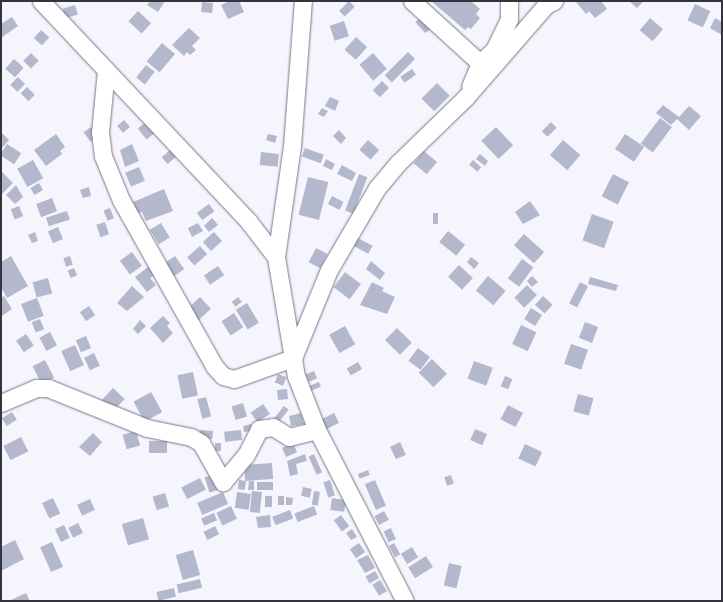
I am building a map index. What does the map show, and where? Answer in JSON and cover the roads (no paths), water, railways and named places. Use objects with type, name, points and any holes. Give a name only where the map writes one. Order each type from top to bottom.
[{"type":"street","points":[[42,1],[249,222],[276,257],[282,276],[296,376],[317,430],[405,601]]},
{"type":"street","points":[[276,257],[292,146],[303,1]]},
{"type":"street","points":[[412,1],[480,63]]},
{"type":"street","points":[[466,97],[480,63],[494,50],[509,19],[509,1]]},
{"type":"street","points":[[106,70],[100,132],[103,156],[121,200],[214,366],[223,376],[234,379],[293,358],[329,270],[377,188],[398,163],[466,97],[546,5],[554,1]]},
{"type":"street","points":[[1,403],[36,388],[48,388],[147,428],[191,437],[201,443],[223,482],[246,455],[259,429],[273,427],[289,437],[317,430]]}]
